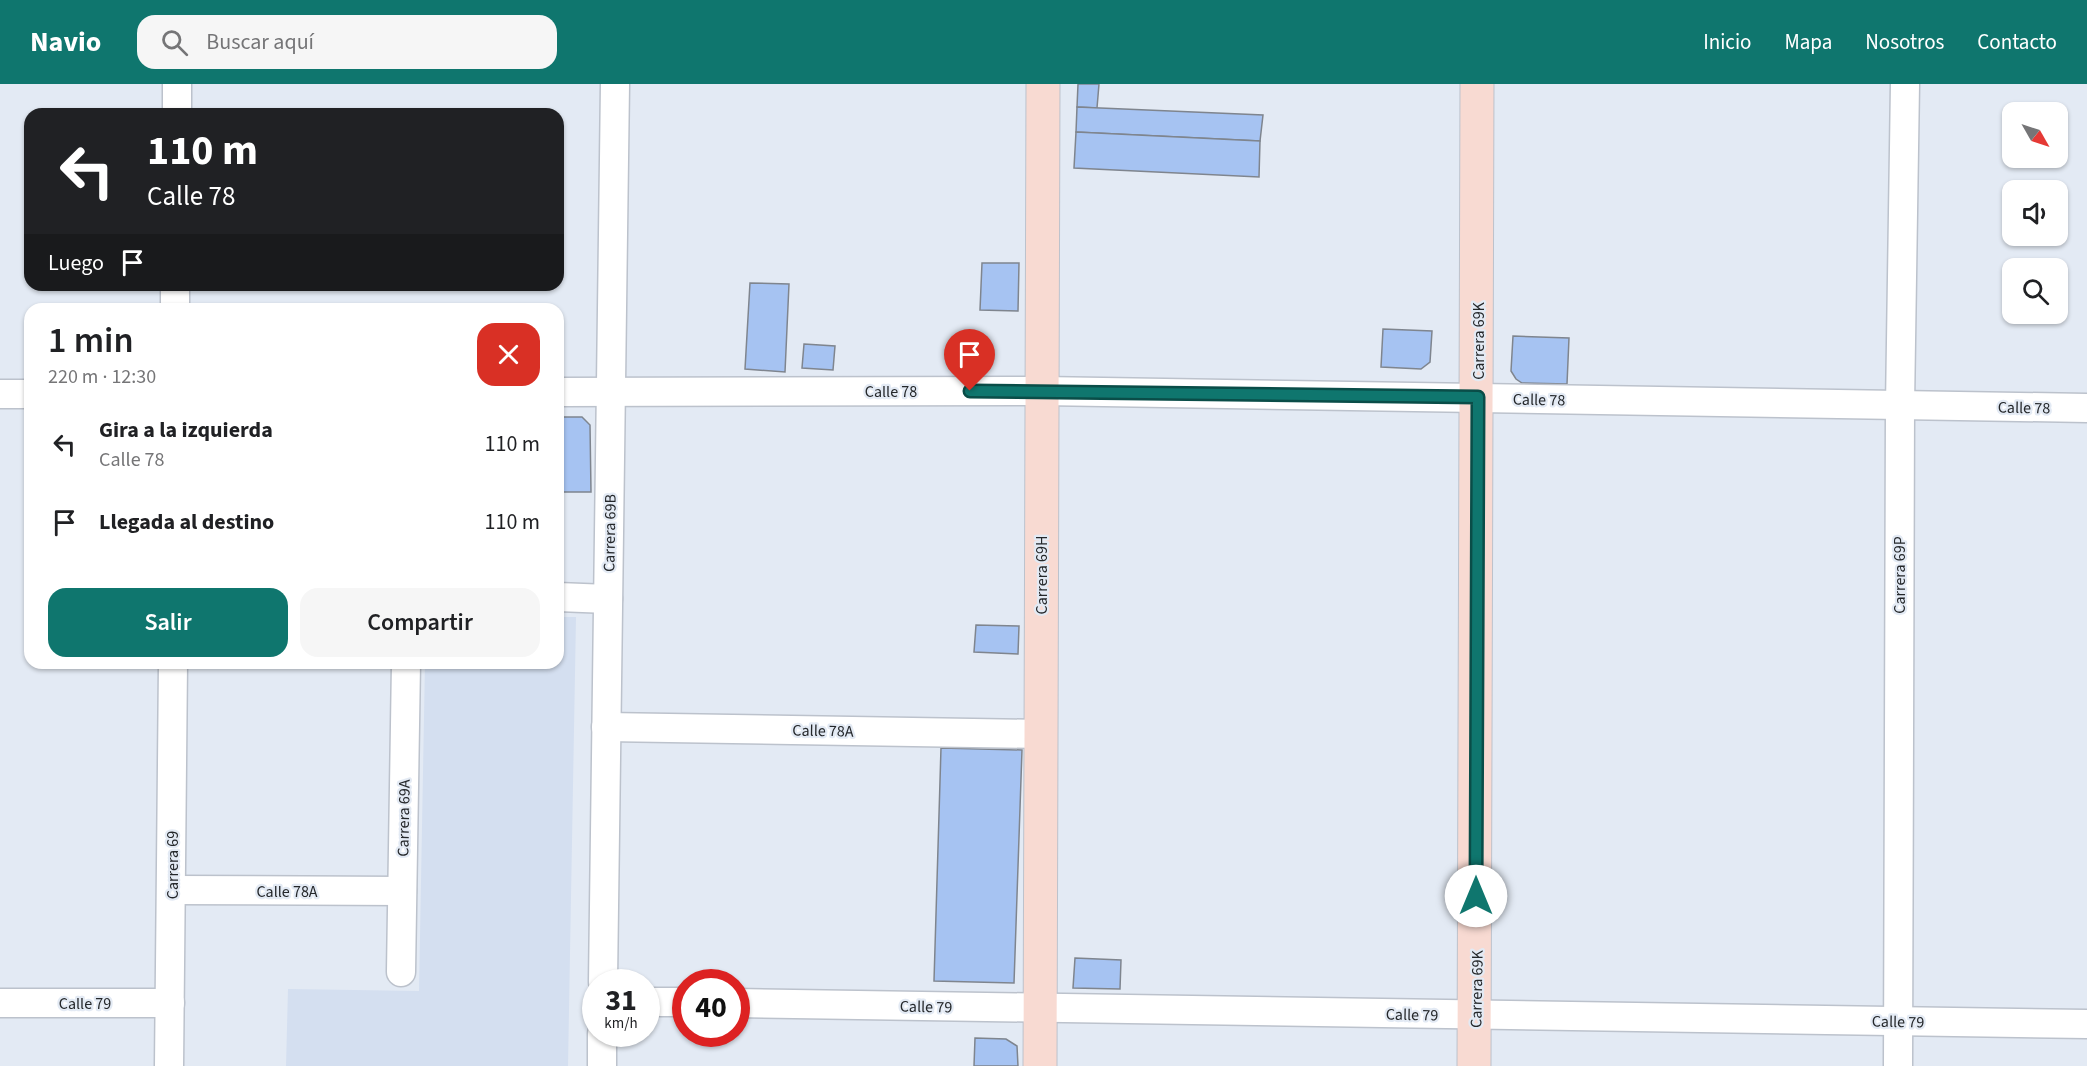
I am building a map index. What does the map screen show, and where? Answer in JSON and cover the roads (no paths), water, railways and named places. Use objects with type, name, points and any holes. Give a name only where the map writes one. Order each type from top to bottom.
[{"type":"street","points":[[177,84],[177,108]]},
{"type":"street","name":"Carrera 69B","points":[[603,969],[615,84]]},
{"type":"street","name":"Carrera 69H","points":[[1040,1066],[1043,84]]},
{"type":"street","name":"Carrera 69K","points":[[1474,1066],[1478,397],[1477,84]]},
{"type":"street","name":"Carrera 69P","points":[[1898,1066],[1900,406],[1905,84]]},
{"type":"street","name":"Calle 78","points":[[564,392],[1042,391],[2087,408]]},
{"type":"street","points":[[0,394],[24,394]]},
{"type":"street","points":[[564,597],[608,599]]},
{"type":"street","name":"Carrera 69","points":[[169,1066],[173,669]]},
{"type":"street","name":"Carrera 69A","points":[[401,972],[406,669]]},
{"type":"street","name":"Calle 78A","points":[[606,726],[1040,734]]},
{"type":"street","name":"Calle 78A","points":[[172,890],[402,891]]},
{"type":"street","name":"Calle 79","points":[[0,1003],[170,1003]]},
{"type":"street","name":"Calle 79","points":[[750,1003],[2087,1024]]},
{"type":"street","points":[[602,1047],[602,1066]]}]
